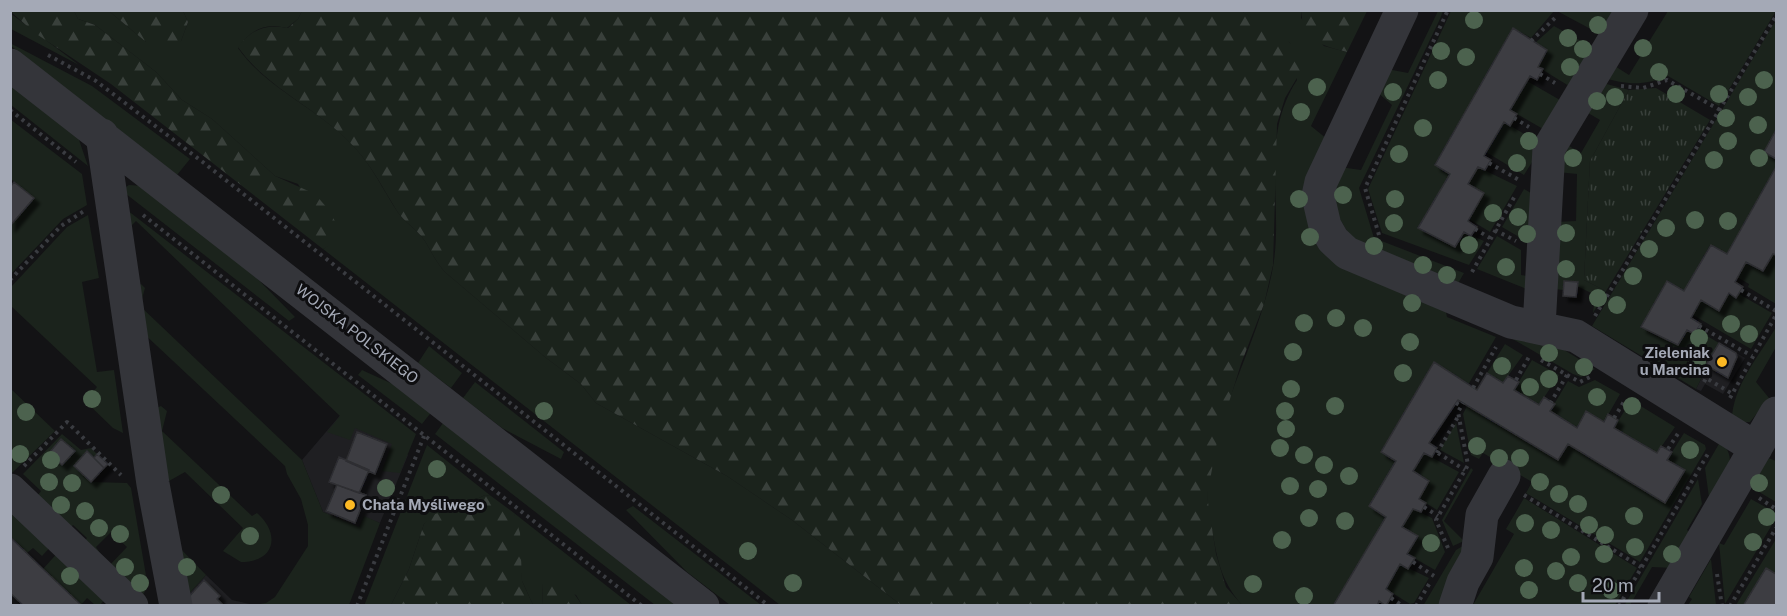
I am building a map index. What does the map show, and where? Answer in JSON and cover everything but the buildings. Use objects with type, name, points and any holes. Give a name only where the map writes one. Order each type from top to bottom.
[{"type":"street","points":[[1402,10],[1329,163],[1318,196],[1321,211],[1333,240],[1347,253],[1511,322],[1530,343]]},
{"type":"street","points":[[1530,343],[1550,148],[1632,10]]},
{"type":"street","name":"WOJSKA POLSKIEGO","points":[[10,65],[703,606]]},
{"type":"street","points":[[102,135],[107,187],[153,484],[176,606]]},
{"type":"street","points":[[1530,343],[1576,336],[1756,448]]},
{"type":"street","points":[[1664,606],[1776,413]]},
{"type":"street","points":[[1455,606],[1463,582],[1477,557],[1478,525],[1503,478]]},
{"type":"street","points":[[15,481],[132,606]]},
{"type":"path","points":[[1388,239],[1378,235],[1365,188],[1448,10]]},
{"type":"path","points":[[1590,325],[1776,16]]},
{"type":"path","points":[[1532,41],[1556,17]]},
{"type":"path","points":[[44,53],[96,81],[204,163],[769,606]]},
{"type":"path","points":[[1592,75],[1623,87],[1642,88],[1667,80],[1719,110]]},
{"type":"path","points":[[10,110],[642,606]]},
{"type":"path","points":[[10,280],[61,226],[90,207],[107,187]]},
{"type":"path","points":[[1475,230],[1490,238]]},
{"type":"path","points":[[1453,299],[1470,271]]},
{"type":"path","points":[[1619,606],[1723,427],[1731,393],[1776,313],[1741,290]]},
{"type":"path","points":[[1699,326],[1752,356]]},
{"type":"path","points":[[1473,388],[1502,337]]},
{"type":"path","points":[[1516,380],[1530,343],[1567,375],[1551,402]]},
{"type":"path","points":[[1456,403],[1462,405],[1459,416],[1436,452],[1465,470]]},
{"type":"path","points":[[1449,551],[1436,520],[1465,470],[1467,460],[1459,416]]},
{"type":"path","points":[[15,481],[67,422],[126,480]]},
{"type":"path","points":[[357,606],[424,436]]},
{"type":"path","points":[[1467,460],[1503,478],[1641,567]]},
{"type":"path","points":[[1424,507],[1438,516]]},
{"type":"path","points":[[1730,606],[1776,528]]},
{"type":"path","points":[[1413,562],[1434,576]]},
{"type":"path","points":[[1416,606],[1439,567]]},
{"type":"path","points":[[1391,598],[1403,606]]},
{"type":"shaded area","points":[[1719,343],[1745,358],[1723,394],[1705,384],[1701,391],[1696,389]]},
{"type":"shaded area","points":[[349,405],[408,455],[380,523],[364,517],[359,528],[323,512],[302,460]]},
{"type":"shaded area","points":[[206,575],[232,600],[254,605],[185,605],[184,599]]},
{"type":"green space","points":[[1302,10],[1367,11],[1347,52],[1314,40],[1305,29]]},
{"type":"green space","points":[[10,11],[74,11],[78,19],[95,25],[156,72],[182,100],[212,119],[275,176],[315,194],[336,223],[336,235],[332,244],[323,249],[111,84],[35,33]]},
{"type":"green space","points":[[74,11],[109,11],[146,42],[181,41],[188,22],[183,11],[302,11],[298,19],[287,28],[272,26],[259,29],[248,36],[238,48],[264,76],[328,123],[357,150],[397,211],[422,237],[445,272],[545,357],[581,384],[596,403],[727,476],[792,520],[901,605],[780,605],[323,249],[332,243],[298,184],[275,176],[212,119],[182,100],[156,72],[95,25],[78,19]]},
{"type":"green space","points":[[109,11],[183,11],[188,22],[181,41],[171,48],[146,42]]},
{"type":"green space","points":[[302,11],[1241,11],[1269,27],[1295,48],[1304,66],[1285,98],[1277,124],[1273,265],[1264,304],[1241,364],[1218,437],[1207,496],[1216,554],[1226,587],[1242,605],[901,605],[792,520],[727,476],[596,403],[581,384],[545,357],[445,272],[422,237],[397,211],[373,171],[356,149],[327,123],[264,76],[238,47],[248,36],[260,29],[288,28],[298,19]]},
{"type":"green space","points":[[1241,11],[1302,11],[1301,18],[1324,46],[1347,52],[1311,126],[1327,139],[1312,214],[1446,312],[1447,317],[1496,337],[1468,385],[1434,362],[1381,451],[1396,461],[1369,506],[1386,517],[1333,605],[1242,605],[1222,573],[1208,510],[1207,495],[1217,436],[1257,324],[1273,267],[1276,243],[1276,148],[1279,125],[1286,102],[1297,80],[1290,43]]},
{"type":"green space","points":[[1438,11],[1443,11],[1440,19],[1359,188],[1374,238],[1464,273],[1456,287],[1351,238],[1338,216],[1333,189],[1340,167],[1361,170],[1392,105],[1377,92],[1387,69],[1408,73]]},
{"type":"green space","points":[[1451,11],[1554,11],[1531,38],[1513,28],[1435,164],[1450,174],[1418,228],[1435,238],[1464,232],[1484,241],[1469,265],[1382,233],[1368,189]]},
{"type":"green space","points":[[1557,11],[1614,11],[1600,34]]},
{"type":"green space","points":[[1668,11],[1776,11],[1719,106],[1668,76],[1651,82],[1635,83],[1619,82],[1602,77],[1610,63],[1629,75],[1642,54],[1638,51],[1642,42],[1647,45]]},
{"type":"green space","points":[[10,13],[79,65],[11,29]]},
{"type":"green space","points":[[1776,20],[1776,130],[1764,152],[1776,159],[1776,167],[1727,254],[1710,245],[1684,291],[1667,281],[1641,327],[1658,337],[1687,330],[1694,334],[1697,330],[1719,343],[1696,389],[1592,326]]},
{"type":"green space","points":[[1554,26],[1592,47],[1569,86],[1538,67],[1547,51],[1535,43]]},
{"type":"green space","points":[[10,43],[92,86],[190,159],[177,175]]},
{"type":"green space","points":[[10,81],[78,137],[88,166],[11,105]]},
{"type":"green space","points":[[1527,81],[1560,100],[1543,129],[1510,110]]},
{"type":"green space","points":[[1599,82],[1629,90],[1590,161],[1584,280],[1606,291],[1593,313],[1595,295],[1577,286],[1577,282],[1564,281],[1563,290],[1555,289],[1555,222],[1576,221],[1577,174],[1557,172],[1564,143],[1581,153],[1600,120],[1583,110]]},
{"type":"green space","points":[[1656,88],[1710,120],[1606,291],[1584,280],[1590,161],[1629,90]]},
{"type":"green space","points":[[10,119],[82,174],[87,205],[63,219],[11,274],[11,226],[33,198],[11,179]]},
{"type":"green space","points":[[1504,122],[1536,141],[1534,159],[1524,175],[1486,152]]},
{"type":"green space","points":[[1478,167],[1517,186],[1490,232],[1469,219],[1484,193],[1468,184]]},
{"type":"green space","points":[[129,185],[145,186],[238,259],[295,317],[289,321],[121,190]]},
{"type":"green space","points":[[1524,189],[1538,197],[1536,247],[1502,227]]},
{"type":"green space","points":[[118,203],[416,434],[400,473],[382,471],[392,444],[355,428],[350,440],[327,432],[340,416],[136,221],[123,234]]},
{"type":"green space","points":[[88,215],[99,278],[82,282],[97,372],[114,370],[123,433],[113,428],[85,401],[97,387],[11,306],[11,287],[67,227]]},
{"type":"green space","points":[[1497,236],[1521,250],[1521,275],[1534,277],[1534,292],[1477,269]]},
{"type":"green space","points":[[1773,254],[1776,255],[1776,304],[1748,287],[1749,284],[1737,277],[1746,262],[1763,271]]},
{"type":"green space","points":[[141,284],[145,288],[140,306],[302,460],[323,512],[359,527],[364,516],[380,523],[349,605],[254,605],[266,603],[275,597],[308,546],[308,525],[301,499],[285,466],[140,330],[136,287]]},
{"type":"green space","points":[[1729,293],[1736,297],[1739,294],[1772,313],[1751,349],[1693,315],[1701,300],[1719,310]]},
{"type":"green space","points":[[1776,327],[1776,347],[1756,382],[1769,398],[1750,422],[1732,422],[1733,409],[1741,384]]},
{"type":"green space","points":[[1511,338],[1561,348],[1595,369],[1581,377]]},
{"type":"green space","points":[[1505,344],[1523,355],[1503,383],[1487,373]]},
{"type":"green space","points":[[429,346],[462,373],[451,388],[418,363]]},
{"type":"green space","points":[[1532,360],[1559,375],[1539,405],[1514,390]]},
{"type":"green space","points":[[362,370],[410,392],[433,410],[422,424],[358,375]]},
{"type":"green space","points":[[1595,380],[1620,394],[1604,422],[1586,412],[1577,428],[1550,411],[1568,381],[1579,387]]},
{"type":"green space","points":[[475,382],[564,452],[561,459],[502,428],[463,398]]},
{"type":"green space","points":[[10,388],[55,431],[11,474],[10,474]]},
{"type":"green space","points":[[1631,400],[1675,427],[1657,453],[1614,428]]},
{"type":"green space","points":[[161,406],[167,411],[162,431],[252,516],[257,513],[265,521],[271,545],[261,557],[241,562],[223,551],[243,528],[185,472],[169,481],[154,409]]},
{"type":"green space","points":[[1467,406],[1558,460],[1568,444],[1665,503],[1685,471],[1667,460],[1684,433],[1705,445],[1706,449],[1640,562],[1526,493],[1532,482],[1483,453],[1479,459],[1471,455],[1463,414]]},
{"type":"green space","points":[[446,419],[685,605],[655,605],[435,434]]},
{"type":"green space","points":[[1456,423],[1464,463],[1440,450]]},
{"type":"green space","points":[[62,434],[81,450],[91,448],[97,454],[94,458],[87,451],[74,465],[91,482],[127,483],[131,488],[148,587],[140,599],[108,567],[127,547],[111,532],[96,547],[105,561],[82,544],[87,538],[73,525],[68,530],[35,499],[41,491],[23,474]]},
{"type":"green space","points":[[1720,442],[1727,449],[1730,464],[1724,481],[1710,505],[1705,468]]},
{"type":"green space","points":[[427,445],[491,496],[485,495],[467,504],[447,508],[424,524],[409,569],[391,605],[364,606]]},
{"type":"green space","points":[[1424,453],[1459,472],[1437,510],[1419,499],[1429,481],[1413,471]]},
{"type":"green space","points":[[1766,457],[1776,461],[1776,502],[1749,486]]},
{"type":"green space","points":[[1471,468],[1473,470],[1444,521],[1464,541],[1453,546],[1442,520]]},
{"type":"green space","points":[[1698,479],[1702,504],[1687,530],[1693,536],[1674,568],[1652,567],[1630,605],[1624,606]]},
{"type":"green space","points":[[485,495],[491,496],[514,513],[520,533],[522,581],[533,605],[391,605],[409,569],[424,524],[435,514],[467,504]]},
{"type":"green space","points":[[1524,498],[1637,568],[1615,605],[1473,605],[1514,534],[1506,529]]},
{"type":"green space","points":[[1751,499],[1776,513],[1776,518],[1725,604],[1719,543],[1724,545]]},
{"type":"green space","points":[[10,501],[54,543],[42,556],[33,548],[27,553],[11,537]]},
{"type":"green space","points":[[633,506],[761,605],[730,605],[687,572],[626,510]]},
{"type":"green space","points":[[1413,509],[1432,518],[1445,552],[1435,570],[1407,554],[1418,537],[1402,527]]},
{"type":"green space","points":[[514,513],[631,605],[582,605],[576,595],[542,583],[543,605],[533,605],[522,581]]},
{"type":"green space","points":[[1776,539],[1776,574],[1766,568],[1743,605],[1736,605]]},
{"type":"green space","points":[[1466,544],[1444,605],[1423,606],[1456,550]]},
{"type":"green space","points":[[177,545],[206,575],[184,599]]},
{"type":"green space","points":[[61,549],[110,594],[100,605],[95,605],[87,598],[81,605],[43,569]]},
{"type":"green space","points":[[1711,559],[1716,605],[1688,605],[1692,599],[1689,597]]},
{"type":"green space","points":[[1400,564],[1429,578],[1414,603],[1410,604],[1386,589]]},
{"type":"green space","points":[[549,578],[568,585],[582,605],[543,605],[542,583]]},
{"type":"place","name":"Zieleniak u Marcina","points":[[1722,362]]},
{"type":"place","name":"Chata Myśliwego","points":[[350,505]]}]
